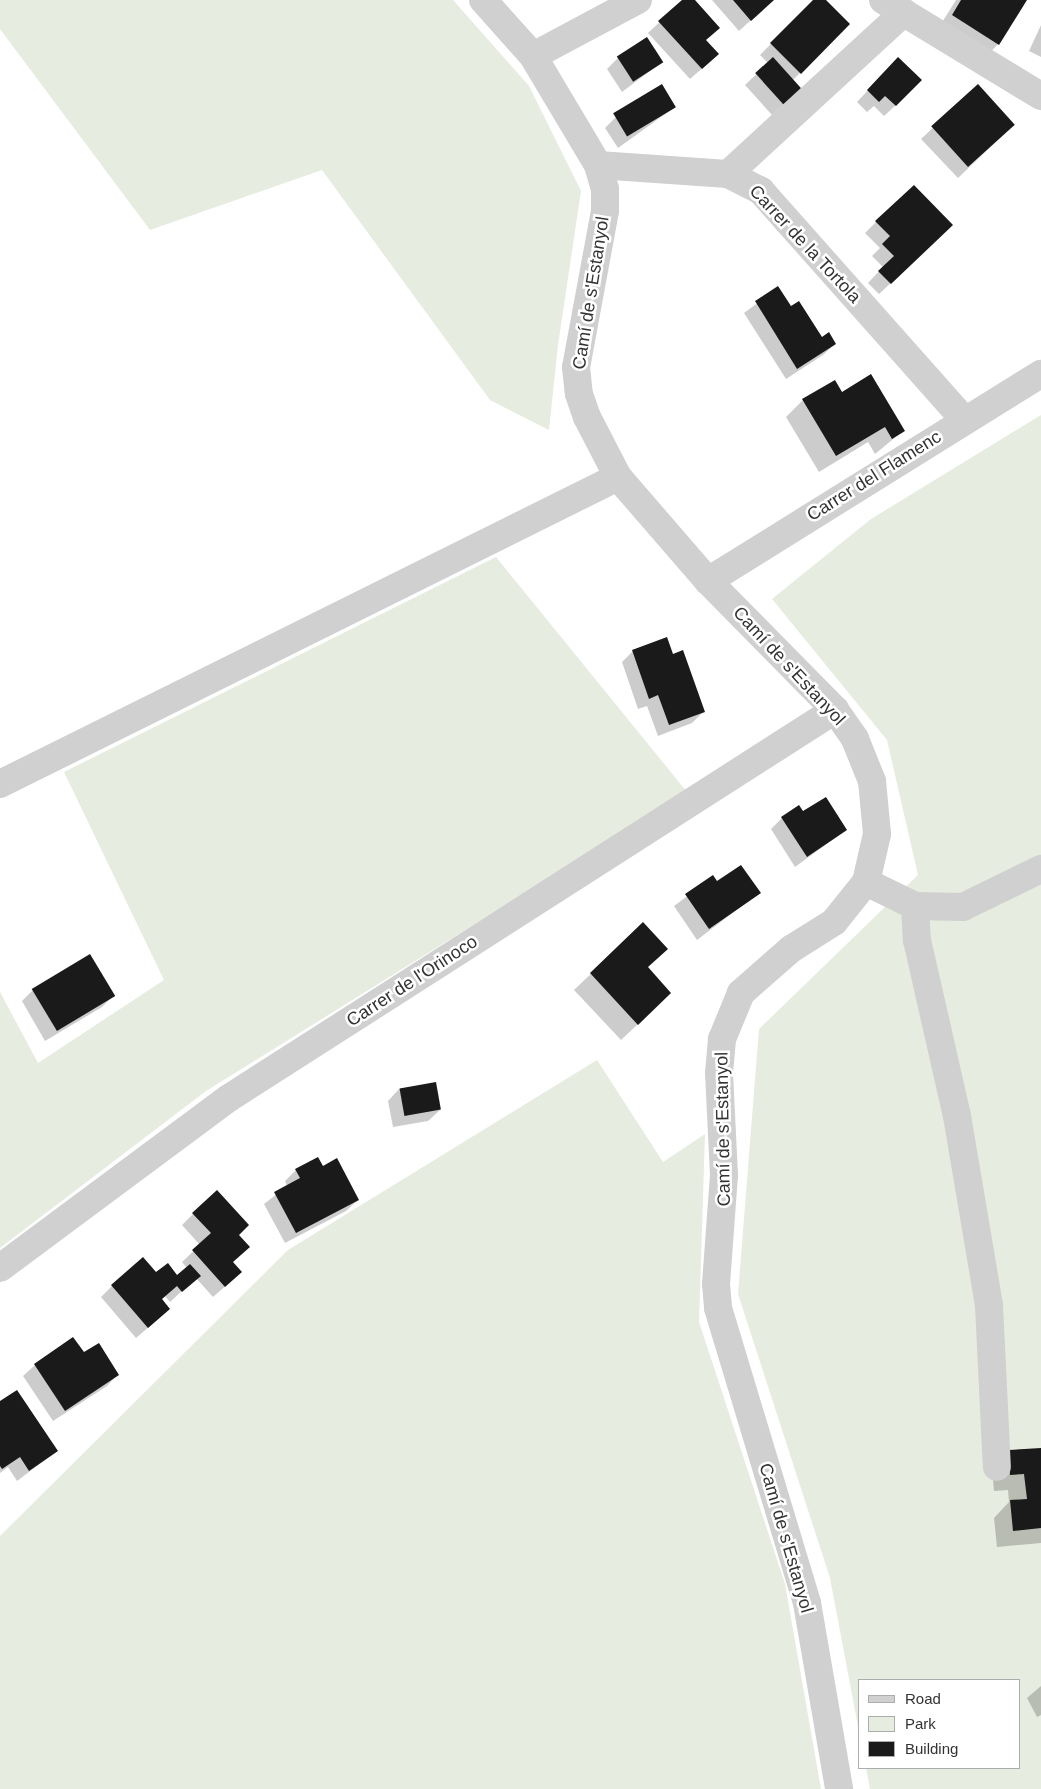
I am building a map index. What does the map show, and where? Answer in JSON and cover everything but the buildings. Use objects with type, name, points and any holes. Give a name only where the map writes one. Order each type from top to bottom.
[{"type":"street","name":"Camí de s'Estanyol","points":[[483,0],[533,56],[598,165],[605,188],[605,211],[576,367],[579,394],[587,417],[618,477],[708,581],[835,710],[855,739],[872,781],[876,834],[866,882],[834,922],[792,949],[741,993],[722,1039],[719,1073],[724,1175],[716,1284],[718,1308],[807,1603],[839,1789]]},
{"type":"street","points":[[533,56],[638,0]]},
{"type":"street","points":[[728,174],[894,6],[1041,96]]},
{"type":"street","name":"Carrer de la Tortola","points":[[598,165],[728,174],[761,191],[964,420]]},
{"type":"street","name":"Carrer del Flamenc","points":[[708,581],[964,420],[1041,374]]},
{"type":"street","points":[[0,784],[618,477]]},
{"type":"street","name":"Carrer de l'Orinoco","points":[[0,1268],[229,1098],[835,710]]},
{"type":"street","points":[[866,882],[915,906],[962,907],[1041,869]]},
{"type":"street","points":[[915,906],[917,940],[957,1116],[989,1306],[996,1467]]},
{"type":"green space","points":[[0,0],[453,0],[529,86],[581,191],[558,345],[549,430],[490,400],[322,170],[150,230],[0,29]]},
{"type":"green space","points":[[1041,415],[1041,1789],[870,1789],[866,1769],[1021,1769],[1021,1679],[858,1679],[858,1726],[830,1578],[738,1294],[759,1029],[918,875],[887,740],[772,599],[871,519]]},
{"type":"green space","points":[[496,557],[687,792],[206,1091],[0,1248],[0,992],[38,1063],[164,980],[64,772]]},
{"type":"green space","points":[[597,1060],[663,1162],[705,1134],[699,1322],[785,1584],[821,1789],[0,1789],[0,1536],[288,1250]]}]
